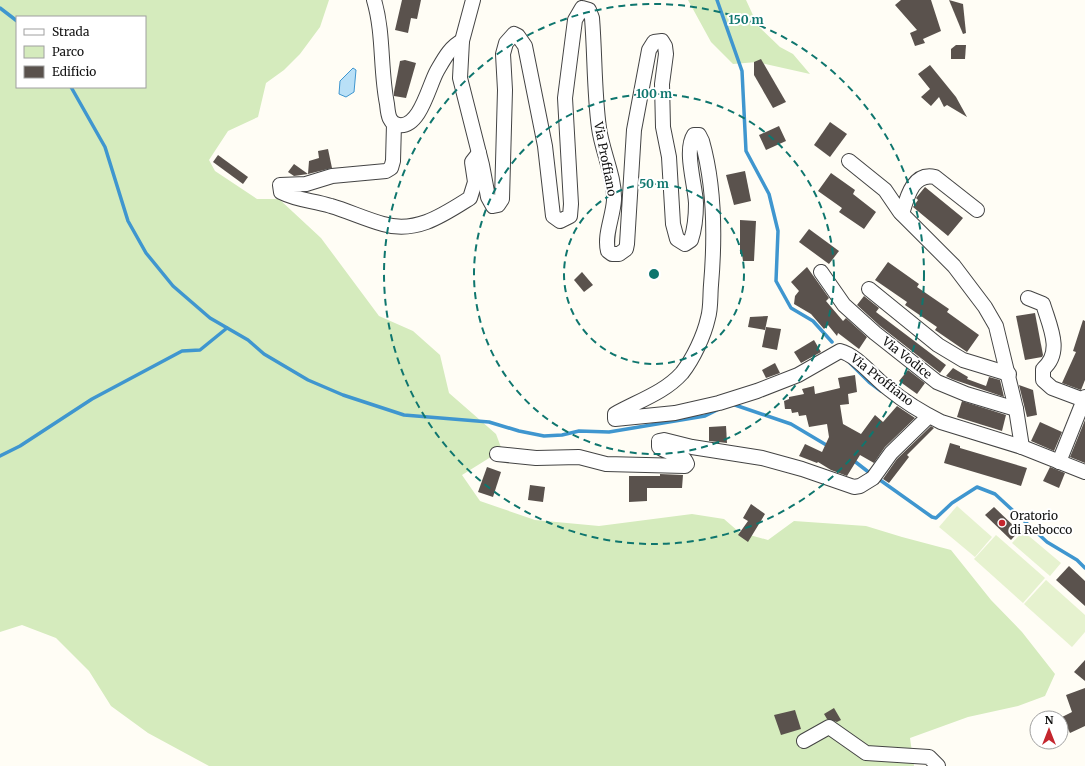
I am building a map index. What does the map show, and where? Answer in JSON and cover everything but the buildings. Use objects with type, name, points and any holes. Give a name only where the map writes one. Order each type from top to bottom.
[{"type":"street","points":[[374,0],[381,41],[386,100],[391,121],[394,124],[393,161],[391,168],[386,171],[332,176],[306,184],[284,184],[280,185],[281,192],[294,199],[328,205],[383,224],[399,227],[418,226],[443,215],[470,198],[474,182],[472,162],[479,153]]},
{"type":"street","name":"Via Proffiano","points":[[473,0],[462,41],[461,84],[479,153],[488,198],[491,204],[497,206],[502,199],[505,90],[504,54],[508,40],[512,35],[516,35],[524,46],[545,146],[553,216],[560,221],[570,216],[572,204],[565,98],[575,20],[580,10],[587,8],[592,18],[594,90],[599,130],[613,195],[607,247],[608,251],[612,254],[619,254],[626,249],[631,166],[640,92],[651,45],[656,41],[662,41],[665,46],[666,54],[662,84],[662,108],[663,127],[672,177],[673,224],[677,239],[685,244],[691,240],[695,220],[696,202],[690,152],[694,135],[700,136],[704,146],[710,184],[714,228],[708,319],[693,354],[681,373],[662,389],[614,417],[617,419],[675,413],[719,403],[757,391],[798,375],[840,351],[849,355],[889,389],[929,416],[941,422],[1022,447],[1085,472]]},
{"type":"street","points":[[394,124],[401,126],[413,120],[453,45],[462,41]]},
{"type":"street","points":[[849,161],[885,190],[902,214],[954,266],[985,307],[996,326],[1009,374],[1022,447]]},
{"type":"street","points":[[902,214],[907,198],[915,182],[921,178],[929,176],[936,178],[977,210]]},
{"type":"street","name":"Via Vodice","points":[[821,272],[844,305],[875,333],[937,382],[966,394],[1016,409]]},
{"type":"street","points":[[869,289],[938,345],[963,360],[1009,374]]},
{"type":"street","points":[[1028,298],[1043,304],[1055,349],[1051,362],[1043,369],[1043,380],[1052,388],[1084,398],[1059,462]]},
{"type":"street","points":[[497,454],[536,458],[579,457],[606,464],[685,466],[687,464],[686,460],[681,456],[659,447],[659,441],[664,440],[692,447],[762,458],[802,469],[854,487],[860,486],[873,478],[891,453],[929,416]]},
{"type":"street","points":[[804,741],[829,728],[866,753],[929,757],[938,766]]},
{"type":"green space","points":[[0,0],[329,0],[320,27],[300,54],[284,70],[266,83],[258,117],[228,131],[209,160],[215,171],[257,199],[279,199],[321,238],[379,316],[413,331],[440,355],[449,393],[496,434],[502,450],[462,475],[480,501],[535,520],[599,526],[692,514],[724,519],[739,532],[768,540],[794,521],[866,526],[951,550],[991,600],[1022,632],[1055,674],[1045,696],[1018,706],[968,717],[910,738],[914,766],[209,766],[148,733],[111,706],[89,671],[56,638],[22,625],[0,632]]},
{"type":"green space","points":[[688,0],[746,0],[758,26],[780,47],[793,54],[810,74],[757,62],[733,64],[711,42]]},
{"type":"green space","points":[[957,506],[992,537],[975,557],[939,527]]},
{"type":"green space","points":[[1023,531],[1061,563],[1050,576],[1012,543]]},
{"type":"green space","points":[[996,535],[1045,578],[1023,603],[974,559]]},
{"type":"green space","points":[[1046,580],[1085,615],[1085,632],[1072,647],[1024,604]]},
{"type":"water","points":[[353,68],[356,70],[354,92],[346,97],[339,94],[340,81]]},
{"type":"waterway","points":[[717,0],[742,71],[746,151],[769,194],[778,231],[776,281],[791,308],[813,321],[832,342]]},
{"type":"waterway","points":[[0,8],[16,20]]},
{"type":"waterway","points":[[72,88],[105,147],[128,221],[146,253],[173,286],[210,318],[248,340],[264,354],[308,380],[343,395],[404,415],[489,422],[519,431],[544,436],[562,435],[579,431],[609,432],[705,416],[719,409]]},
{"type":"waterway","points":[[0,456],[20,446],[92,399],[182,351],[200,350],[227,328]]},
{"type":"waterway","points":[[850,363],[869,382],[881,391]]},
{"type":"waterway","points":[[732,404],[791,424],[828,446]]},
{"type":"waterway","points":[[853,460],[871,474]]},
{"type":"waterway","points":[[880,480],[932,517],[936,518],[952,503],[977,487],[995,494],[1047,542],[1077,560],[1085,568]]},
{"type":"place","name":"Oratorio di Rebocco","points":[[1002,523]]}]
